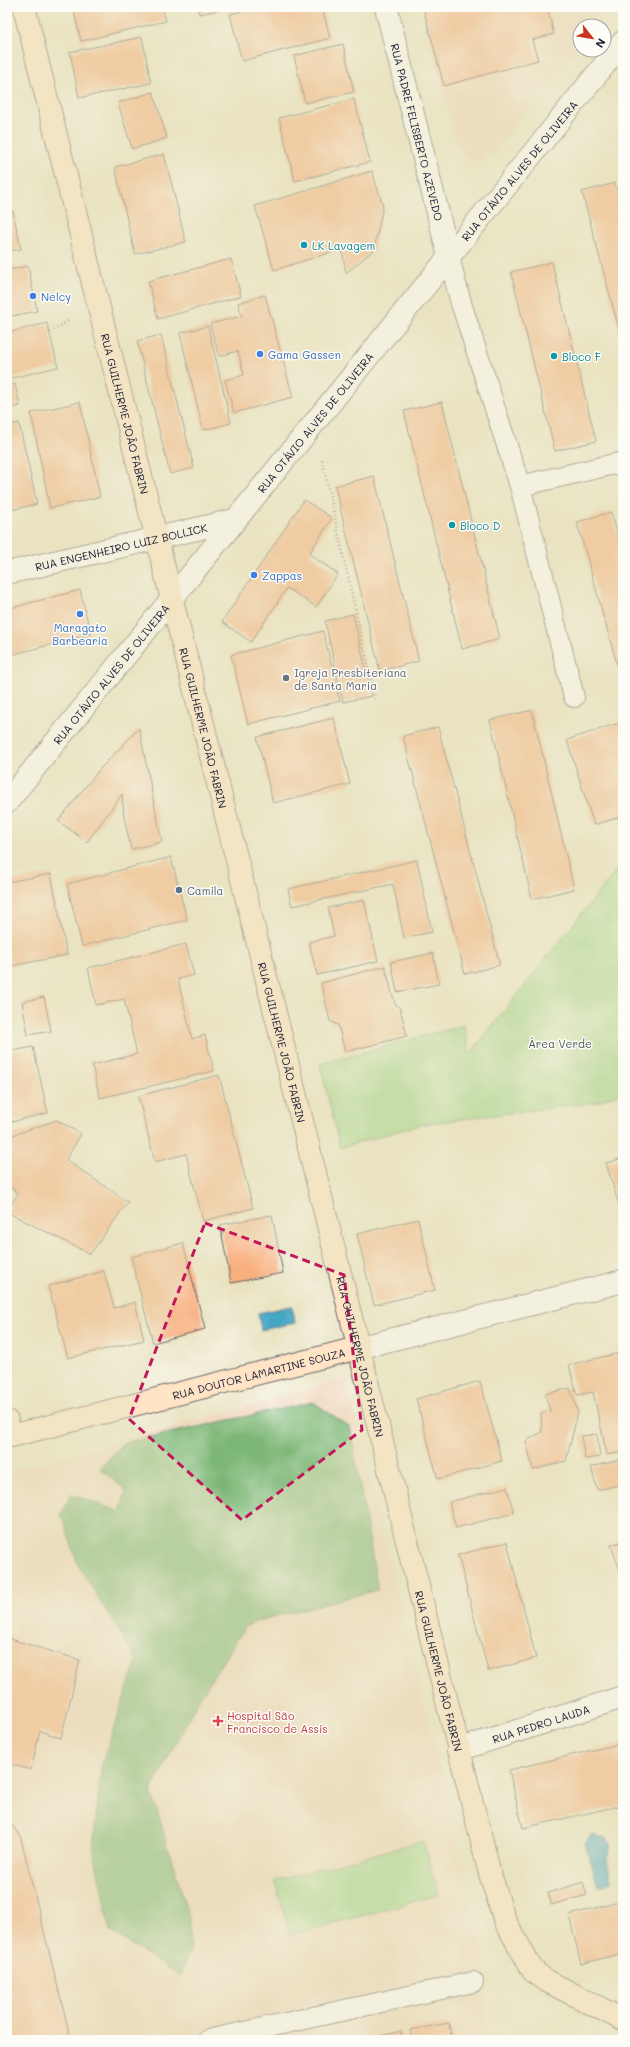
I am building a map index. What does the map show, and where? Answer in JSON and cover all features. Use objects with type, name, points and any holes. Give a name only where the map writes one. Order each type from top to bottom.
[{"type":"street","name":"RUA GUILHERME JOÃO FABRIN","points":[[24,7],[458,1750],[492,1881],[505,1921],[521,1953],[533,1971],[547,1981],[623,2020]]},
{"type":"street","name":"RUA PADRE FELISBERTO AZEVEDO","points":[[386,7],[449,257]]},
{"type":"street","name":"RUA OTÁVIO ALVES DE OLIVEIRA","points":[[7,802],[623,42]]},
{"type":"street","name":"RUA ENGENHEIRO LUIZ BOLLICK","points":[[7,573],[235,520]]},
{"type":"street","name":"RUA DOUTOR LAMARTINE SOUZA","points":[[9,1429],[358,1348],[623,1281]]},
{"type":"street","name":"RUA PEDRO LAUDA","points":[[458,1750],[623,1697]]},
{"type":"lane","points":[[449,257],[462,303],[520,486],[574,697]]},
{"type":"lane","points":[[520,486],[623,462]]},
{"type":"lane","points":[[208,2040],[473,1982]]},
{"type":"path","points":[[50,332],[68,320]]},
{"type":"path","points":[[321,456],[376,702]]},
{"type":"highlighted area","points":[[205,1223],[344,1275],[362,1430],[242,1520],[129,1419]]},
{"type":"shaded area","points":[[420,7],[423,7],[445,86],[538,60],[532,40],[547,7],[611,7],[602,18],[572,18],[572,55],[490,155],[481,161],[464,155],[458,147]]},
{"type":"shaded area","name":"Hospital São Francisco de Assis","points":[[346,1379],[488,1969],[484,2040],[7,2040],[7,1472]]},
{"type":"green space","name":"Área Verde","points":[[623,862],[623,1092],[597,1102],[422,1124],[340,1148],[320,1064],[464,1025],[470,1054]]},
{"type":"green space","points":[[313,1402],[350,1427],[378,1590],[257,1621],[245,1627],[197,1702],[151,1791],[189,1917],[190,1950],[179,1976],[110,1931],[93,1847],[102,1763],[137,1660],[78,1565],[61,1514],[71,1494],[120,1512],[126,1490],[100,1469],[123,1443]]},
{"type":"green space","points":[[423,1841],[438,1895],[290,1935],[275,1881]]},
{"type":"water","points":[[292,1306],[295,1323],[261,1330],[258,1313]]},
{"type":"water","points":[[591,1835],[606,1838],[611,1846],[607,1858],[611,1882],[598,1887],[585,1843]]},
{"type":"building","points":[[73,7],[162,7],[166,21],[81,41]]},
{"type":"building","points":[[198,7],[230,7],[230,8],[199,14]]},
{"type":"building","points":[[256,7],[322,7],[330,38],[242,61],[230,14]]},
{"type":"building","points":[[423,7],[547,7],[554,34],[532,40],[538,60],[444,86]]},
{"type":"building","points":[[142,37],[151,83],[79,98],[70,52]]},
{"type":"building","points":[[343,44],[354,92],[305,103],[294,56]]},
{"type":"building","points":[[153,92],[167,138],[132,149],[118,103]]},
{"type":"building","points":[[354,99],[370,162],[295,181],[279,118]]},
{"type":"building","points":[[164,154],[186,242],[135,254],[115,167]]},
{"type":"building","points":[[372,171],[383,206],[374,250],[346,273],[342,249],[274,270],[255,206]]},
{"type":"building","points":[[615,183],[623,214],[623,344],[582,192]]},
{"type":"building","points":[[13,211],[21,249],[7,252],[7,212]]},
{"type":"building","points":[[231,259],[241,296],[158,319],[148,281]]},
{"type":"building","name":"Bloco F","points":[[552,262],[596,441],[555,451],[511,272]]},
{"type":"building","points":[[28,266],[37,311],[7,317],[7,270]]},
{"type":"building","name":"Gama Gassen","points":[[265,295],[293,397],[234,413],[225,380],[244,375],[238,351],[219,356],[210,324],[242,316],[238,303]]},
{"type":"building","points":[[47,323],[58,367],[7,379],[7,333]]},
{"type":"building","points":[[208,326],[231,423],[203,430],[180,333]]},
{"type":"building","points":[[161,335],[194,468],[170,474],[137,341]]},
{"type":"building","points":[[15,384],[20,406],[7,409],[7,386]]},
{"type":"building","points":[[80,402],[100,497],[50,508],[31,413]]},
{"type":"building","name":"Bloco D","points":[[442,402],[500,639],[462,649],[404,411]]},
{"type":"building","points":[[19,423],[37,504],[7,511],[7,425]]},
{"type":"building","points":[[374,476],[419,661],[380,671],[335,486]]},
{"type":"building","points":[[304,500],[332,518],[309,554],[338,574],[316,607],[287,588],[251,642],[222,622]]},
{"type":"building","points":[[611,512],[623,553],[623,686],[577,522]]},
{"type":"building","points":[[80,590],[91,634],[7,656],[7,609]]},
{"type":"building","points":[[353,614],[372,696],[343,702],[325,621]]},
{"type":"building","name":"Igreja Presbiteriana de Santa Maria","points":[[323,631],[340,701],[248,724],[231,655]]},
{"type":"building","points":[[532,710],[574,889],[532,899],[490,720]]},
{"type":"building","points":[[334,718],[350,784],[273,803],[257,737]]},
{"type":"building","points":[[622,722],[623,816],[594,825],[567,740]]},
{"type":"building","points":[[438,727],[500,965],[465,974],[403,736]]},
{"type":"building","points":[[139,728],[162,842],[131,849],[124,817],[122,794],[87,842],[58,821],[99,770]]},
{"type":"building","points":[[171,857],[187,920],[82,946],[67,884]]},
{"type":"building","points":[[417,860],[432,932],[404,938],[393,884],[292,906],[288,889]]},
{"type":"building","points":[[51,874],[67,955],[11,966],[7,944],[7,882]]},
{"type":"building","points":[[364,900],[378,961],[317,975],[309,942],[334,936],[328,908]]},
{"type":"building","points":[[186,944],[194,975],[178,979],[192,1039],[205,1035],[214,1071],[100,1098],[92,1065],[137,1054],[124,999],[96,1005],[88,968]]},
{"type":"building","points":[[433,953],[439,984],[397,992],[391,962]]},
{"type":"building","points":[[385,966],[395,1004],[400,1008],[407,1036],[345,1052],[338,1025],[330,1021],[321,983]]},
{"type":"building","points":[[44,997],[51,1031],[28,1035],[22,1002]]},
{"type":"building","points":[[33,1047],[48,1113],[7,1123],[7,1052]]},
{"type":"building","points":[[219,1075],[253,1208],[203,1221],[186,1154],[155,1162],[138,1096]]},
{"type":"building","points":[[57,1120],[81,1134],[66,1160],[128,1202],[90,1254],[7,1212],[18,1193],[7,1185],[7,1137]]},
{"type":"building","points":[[623,1158],[623,1218],[606,1163]]},
{"type":"building","points":[[272,1215],[283,1273],[231,1283],[220,1225]]},
{"type":"building","points":[[418,1219],[435,1290],[374,1305],[357,1234]]},
{"type":"building","points":[[183,1243],[205,1329],[153,1343],[131,1257]]},
{"type":"building","points":[[104,1271],[114,1308],[135,1302],[144,1340],[68,1358],[48,1286]]},
{"type":"building","points":[[623,1352],[623,1452],[607,1455],[593,1392],[577,1395],[569,1365]]},
{"type":"building","points":[[480,1381],[502,1461],[438,1479],[416,1399]]},
{"type":"building","points":[[570,1388],[578,1412],[566,1461],[533,1470],[526,1441],[542,1432],[541,1413],[550,1411],[545,1394]]},
{"type":"building","points":[[597,1434],[600,1457],[585,1459],[581,1436]]},
{"type":"building","points":[[619,1460],[623,1484],[597,1490],[591,1467]]},
{"type":"building","points":[[507,1487],[514,1513],[456,1528],[449,1502]]},
{"type":"building","points":[[623,1541],[623,1579],[611,1545]]},
{"type":"building","points":[[507,1542],[536,1658],[488,1671],[458,1555]]},
{"type":"building","points":[[7,1638],[80,1660],[61,1738],[40,1731],[31,1770],[7,1763]]},
{"type":"building","points":[[623,1743],[623,1805],[523,1828],[509,1770]]},
{"type":"building","points":[[7,1819],[20,1835],[71,2040],[7,2040]]},
{"type":"building","points":[[583,1882],[587,1895],[551,1905],[548,1893]]},
{"type":"building","points":[[623,1901],[623,1953],[581,1964],[569,1915]]},
{"type":"building","points":[[449,2023],[452,2040],[411,2040],[410,2030]]},
{"type":"building","points":[[401,2031],[403,2040],[367,2040],[367,2039]]},
{"type":"place","name":"LK Lavagem","points":[[304,245]]},
{"type":"place","name":"Nelcy","points":[[33,296]]},
{"type":"place","name":"Gama Gassen","points":[[260,354]]},
{"type":"place","name":"Bloco F","points":[[554,356]]},
{"type":"place","name":"Bloco D","points":[[452,525]]},
{"type":"place","name":"Zappas","points":[[254,575]]},
{"type":"place","name":"Maragato Barbearia","points":[[80,614]]},
{"type":"place","name":"Igreja Presbiteriana de Santa Maria","points":[[286,678]]},
{"type":"place","name":"Camila","points":[[179,890]]},
{"type":"place","name":"Hospital São Francisco de Assis","points":[[218,1721]]}]
